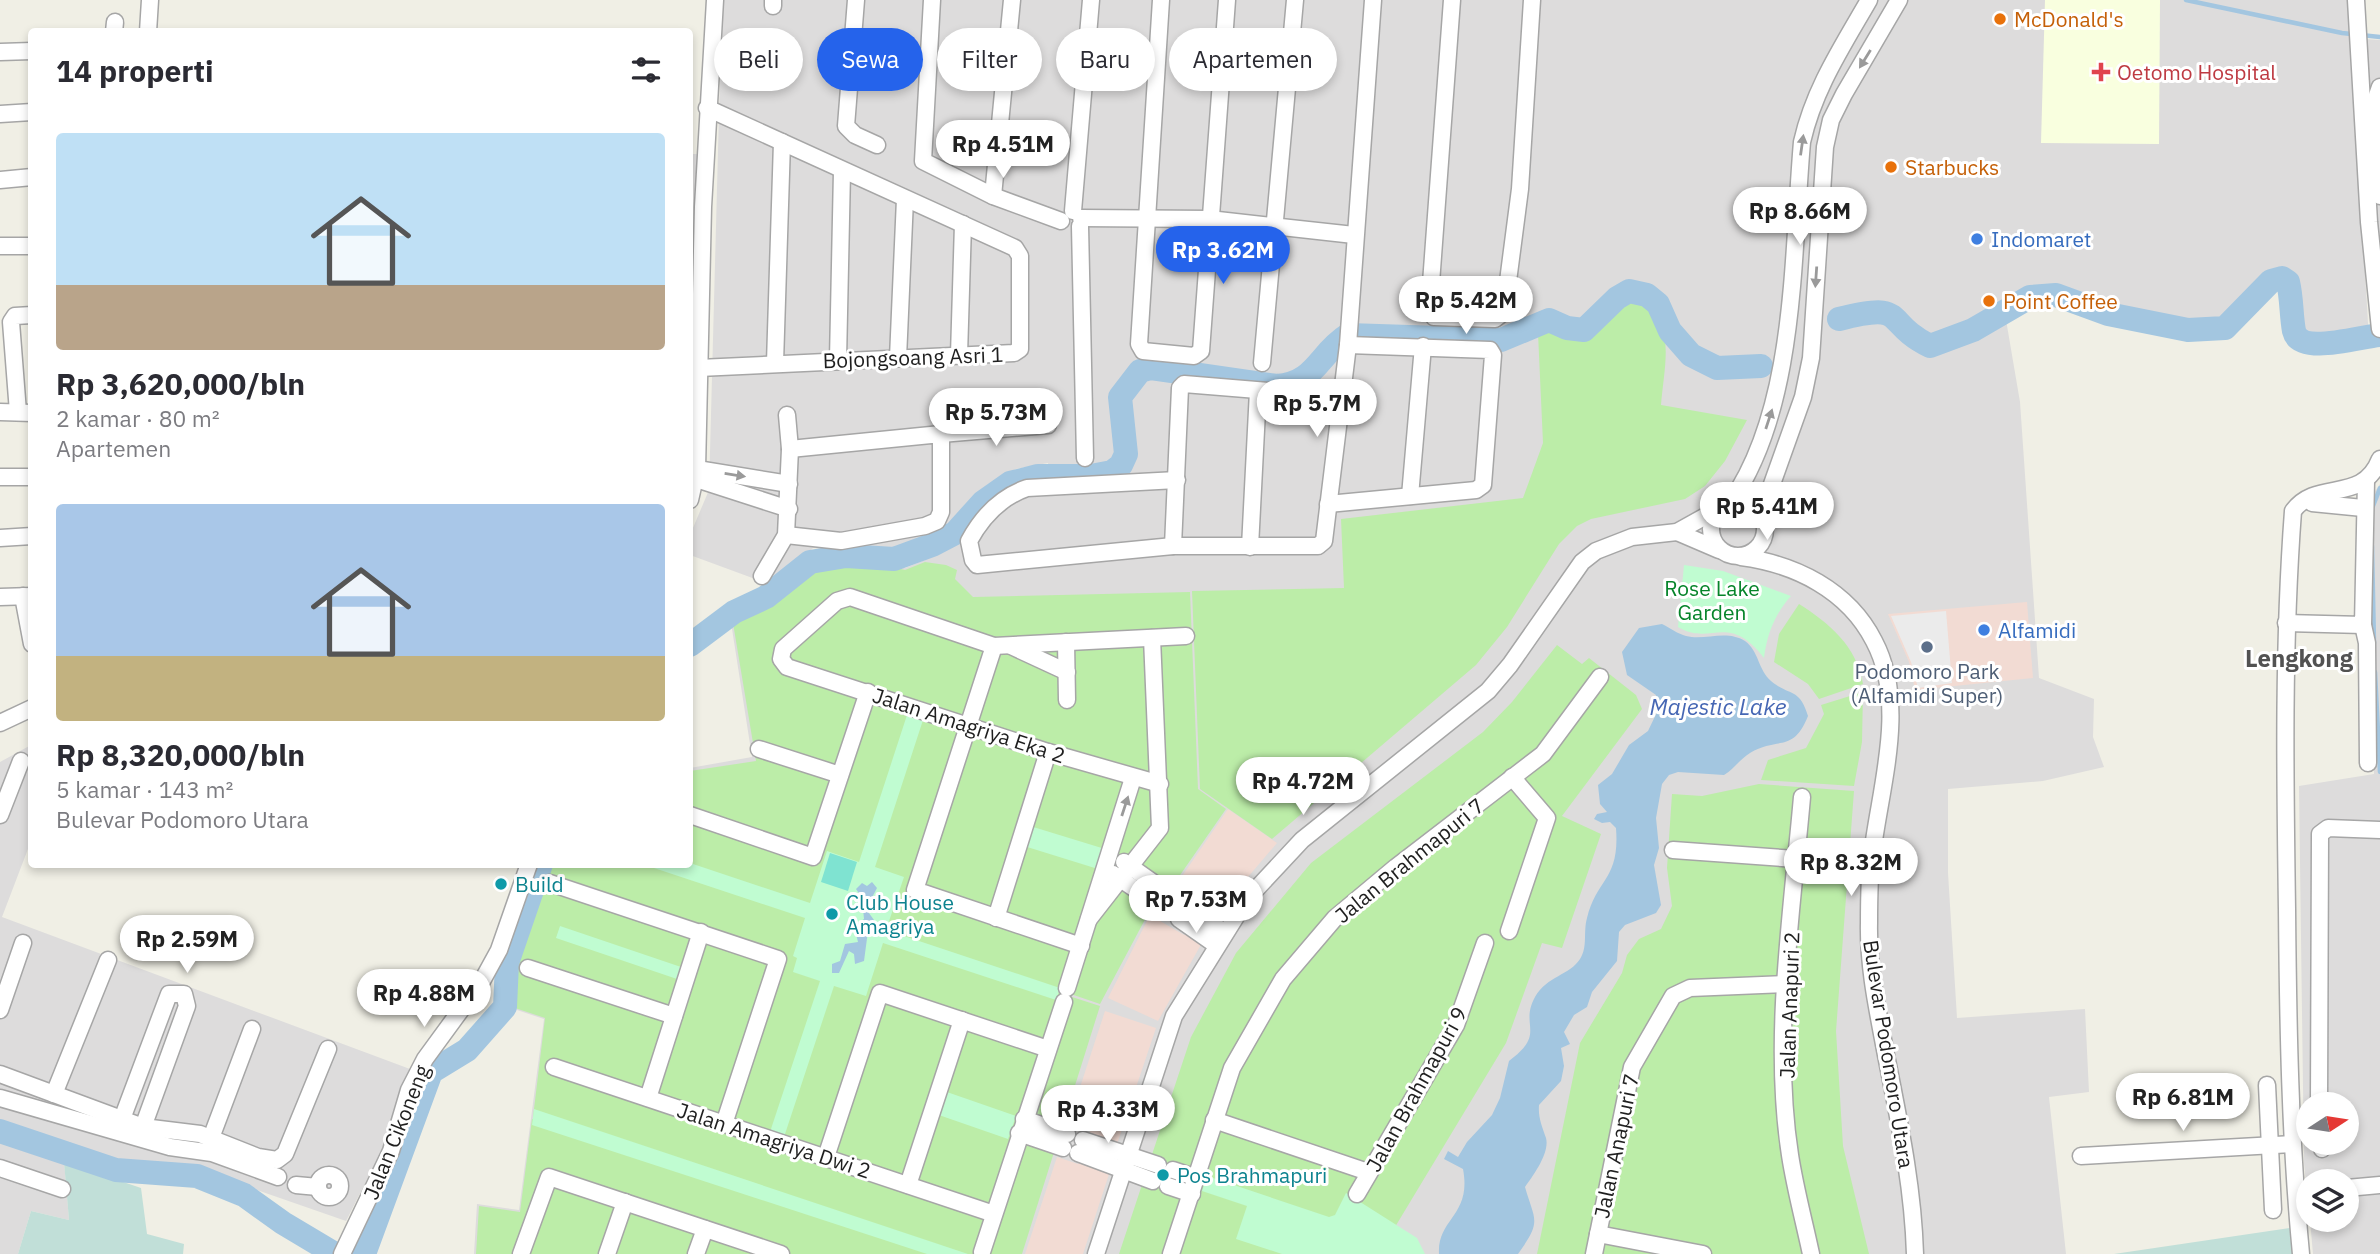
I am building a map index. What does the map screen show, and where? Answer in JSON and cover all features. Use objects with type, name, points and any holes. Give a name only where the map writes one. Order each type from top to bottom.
[{"type":"street","points":[[148,28],[150,0]]},
{"type":"street","points":[[693,489],[697,474],[699,368],[695,341],[696,201],[707,108],[715,0]]},
{"type":"street","points":[[856,0],[846,126],[855,135],[877,145]]},
{"type":"street","points":[[932,0],[923,161],[993,196],[1074,219],[1209,219],[1274,224],[1354,235]]},
{"type":"street","points":[[993,196],[1012,0]]},
{"type":"street","points":[[1085,458],[1074,219],[1091,0]]},
{"type":"street","points":[[1161,0],[1145,219],[1140,349],[1194,356],[1201,351],[1227,0]]},
{"type":"street","points":[[1262,363],[1295,0]]},
{"type":"street","points":[[1177,480],[1027,488],[1012,493],[976,527],[969,541],[973,560],[977,565],[1173,546],[1322,544],[1347,338],[1373,0]]},
{"type":"street","points":[[1452,0],[1429,310],[1434,317],[1496,319],[1504,312],[1520,189],[1532,0]]},
{"type":"street","points":[[1723,552],[1716,546],[1710,530],[1716,513],[1726,505],[1753,462],[1779,388],[1802,142],[1809,111],[1821,82],[1869,0]]},
{"type":"street","points":[[1677,532],[1741,557],[1757,549],[1762,542],[1763,519],[1774,472],[1803,397],[1811,358],[1825,147],[1831,120],[1899,0]]},
{"type":"street","points":[[2356,0],[2380,328]]},
{"type":"street","points":[[0,52],[28,51]]},
{"type":"street","points":[[2380,87],[2373,107],[2380,196]]},
{"type":"street","name":"Bojongsoang Asri 1","points":[[699,368],[1014,353],[1020,349],[1019,251],[707,108]]},
{"type":"street","points":[[0,114],[28,112]]},
{"type":"street","points":[[775,363],[782,142]]},
{"type":"street","points":[[838,360],[842,171]]},
{"type":"street","points":[[0,180],[28,177]]},
{"type":"street","points":[[898,358],[905,199]]},
{"type":"street","points":[[959,355],[963,224]]},
{"type":"street","points":[[0,246],[28,246]]},
{"type":"street","points":[[1788,302],[1814,305]]},
{"type":"street","points":[[0,412],[25,412],[11,322],[15,316],[28,315]]},
{"type":"street","points":[[1328,504],[1476,490],[1483,485],[1493,355],[1485,348],[1423,346],[1347,338]]},
{"type":"street","points":[[1409,496],[1423,346]]},
{"type":"street","points":[[1173,546],[1181,388],[1184,384],[1341,397]]},
{"type":"street","points":[[1250,547],[1258,391]]},
{"type":"street","points":[[762,576],[786,535],[790,449],[787,415]]},
{"type":"street","points":[[790,449],[1048,425]]},
{"type":"street","points":[[786,535],[841,541],[925,526],[937,521],[941,512],[941,434]]},
{"type":"street","points":[[2297,1169],[2291,1144],[2285,776],[2286,623],[2293,511],[2300,503],[2317,494],[2353,488],[2366,481],[2375,471],[2380,459]]},
{"type":"street","points":[[1753,462],[1754,473],[1758,476],[1774,472]]},
{"type":"street","points":[[697,474],[789,484]]},
{"type":"street","points":[[697,474],[789,509]]},
{"type":"street","points":[[0,477],[28,477]]},
{"type":"street","points":[[2366,481],[2363,508],[2363,625],[2367,643],[2368,763]]},
{"type":"street","points":[[2300,503],[2363,508]]},
{"type":"street","points":[[1096,1254],[1174,1016],[1247,899],[1303,840],[1488,691],[1510,666],[1582,562],[1596,551],[1632,537],[1677,532],[1726,505],[1748,504],[1763,519],[1786,566]]},
{"type":"street","points":[[0,538],[28,537]]},
{"type":"street","name":"Bulevar Podomoro Utara","points":[[1741,557],[1786,566],[1826,587],[1847,604],[1875,641],[1888,680],[1891,718],[1871,858],[1868,927],[1874,993],[1908,1168],[1915,1254]]},
{"type":"street","points":[[0,597],[27,596]]},
{"type":"street","name":"Jalan Amagriya Eka 2","points":[[1001,645],[850,597],[837,601],[792,640],[783,649],[781,659],[787,667],[1048,752],[1160,784]]},
{"type":"street","points":[[2286,623],[2363,625]]},
{"type":"street","points":[[1001,645],[1186,636]]},
{"type":"street","points":[[1089,919],[1160,828],[1152,638]]},
{"type":"street","points":[[1066,642],[1068,700]]},
{"type":"street","points":[[1001,645],[1067,672]]},
{"type":"street","points":[[1001,645],[970,725],[915,890],[1081,946]]},
{"type":"street","name":"Jalan Brahmapuri 7","points":[[1171,1254],[1232,1068],[1283,979],[1335,918],[1396,867],[1543,754],[1601,677]]},
{"type":"street","points":[[693,816],[813,857],[867,692]]},
{"type":"street","points":[[2,719],[28,709]]},
{"type":"street","points":[[759,749],[840,775]]},
{"type":"street","points":[[996,918],[1048,752]]},
{"type":"street","points":[[0,815],[21,761]]},
{"type":"street","points":[[1509,931],[1547,818],[1512,777]]},
{"type":"street","points":[[982,1252],[1133,778]]},
{"type":"street","name":"Jalan Anapuri 2","points":[[1802,797],[1786,984],[1784,1063],[1790,1153],[1811,1254]]},
{"type":"street","points":[[2319,1092],[2319,834],[2329,828],[2380,830]]},
{"type":"street","points":[[1674,850],[1796,859]]},
{"type":"street","points":[[1107,861],[1130,866],[1167,902],[1119,878],[1107,861]]},
{"type":"street","name":"Jalan Cikoneng","points":[[342,1254],[391,1151],[409,1090],[425,1059],[482,981],[499,950],[528,868]]},
{"type":"street","points":[[550,883],[778,959],[724,1124]]},
{"type":"street","points":[[1183,913],[1220,939]]},
{"type":"street","points":[[648,1098],[701,932]]},
{"type":"street","points":[[0,1010],[23,943]]},
{"type":"street","name":"Jalan Brahmapuri 9","points":[[1357,1194],[1456,1025],[1485,943]]},
{"type":"street","points":[[54,1094],[108,960]]},
{"type":"street","points":[[528,968],[674,1016]]},
{"type":"street","name":"Jalan Anapuri 7","points":[[1594,1254],[1632,1068],[1674,996],[1689,988],[1786,984]]},
{"type":"street","points":[[184,993],[187,1006],[132,1126],[169,994],[184,993]]},
{"type":"street","points":[[826,1157],[880,993],[1048,1049]]},
{"type":"street","points":[[908,1185],[962,1020]]},
{"type":"street","points":[[211,1138],[252,1028]]},
{"type":"street","points":[[0,1098],[132,1126],[211,1138],[258,1157],[277,1160],[285,1154],[328,1049]]},
{"type":"street","name":"Jalan Amagriya Dwi 2","points":[[554,1067],[994,1214]]},
{"type":"street","points":[[0,1074],[132,1126],[170,1147],[212,1153],[278,1177]]},
{"type":"street","points":[[2267,1086],[2273,1210]]},
{"type":"street","points":[[1214,1120],[1368,1172]]},
{"type":"street","points":[[1022,1126],[1073,1144],[1129,1155],[1166,1167],[1194,1186]]},
{"type":"street","points":[[1073,1144],[1124,1171],[1160,1183],[1194,1186]]},
{"type":"street","points":[[2081,1156],[2291,1144]]},
{"type":"street","points":[[0,1187],[3,1169],[62,1189]]},
{"type":"street","points":[[521,1254],[549,1177],[781,1254]]},
{"type":"street","points":[[296,1185],[318,1187],[326,1197],[338,1192],[368,1202]]},
{"type":"street","points":[[2359,1187],[2380,1185]]},
{"type":"street","points":[[607,1254],[625,1202]]},
{"type":"street","points":[[696,1254],[705,1229]]},
{"type":"street","points":[[2301,1232],[2301,1254]]},
{"type":"street","points":[[1598,1234],[1703,1254]]},
{"type":"shaded area","points":[[722,0],[2349,0],[2369,340],[2298,341],[2289,328],[2287,290],[2277,276],[2267,275],[2221,325],[2210,330],[2109,321],[2049,297],[2004,308],[2020,402],[2039,678],[2094,699],[2093,737],[2104,767],[2043,781],[1948,789],[1948,873],[1957,1018],[2085,1009],[2089,1092],[2049,1097],[2066,1254],[474,1254],[477,1204],[519,1210],[544,1019],[511,1008],[506,976],[546,868],[693,868],[693,767],[752,757],[730,616],[764,603],[819,557],[867,559],[905,568],[925,560],[999,489],[1030,478],[1049,476],[1048,463],[1016,469],[987,485],[925,546],[892,553],[813,548],[774,586],[693,556],[693,528],[709,490],[720,91],[803,91],[803,28],[721,28]]},
{"type":"shaded area","name":"Oetomo Hospital","points":[[2045,0],[2160,0],[2159,144],[2041,143]]},
{"type":"shaded area","points":[[2365,39],[2380,40],[2380,277]]},
{"type":"shaded area","points":[[693,154],[700,154],[696,247],[693,247]]},
{"type":"shaded area","points":[[2380,484],[2380,1254],[2313,1254],[2311,1232],[2359,1232],[2359,1169],[2305,1169],[2304,1155],[2359,1155],[2359,1092],[2303,1092],[2299,786],[2374,774],[2369,500]]},
{"type":"shaded area","points":[[2027,602],[2033,678],[1915,690],[1909,662],[1888,614]]},
{"type":"shaded area","name":"Podomoro Park (Alfamidi Super)","points":[[1946,611],[1952,683],[1918,688],[1911,662],[1891,616]]},
{"type":"shaded area","points":[[28,747],[28,849],[2,917],[410,1069],[381,1152],[346,1221],[234,1182],[63,1148],[69,1220],[31,1211],[18,1254],[0,1254],[0,762]]},
{"type":"shaded area","points":[[1228,809],[1277,843],[1214,921],[1195,908],[1200,900],[1176,885]]},
{"type":"shaded area","points":[[830,853],[857,862],[848,891],[821,882]]},
{"type":"shaded area","points":[[1150,915],[1184,935],[1188,930],[1203,941],[1158,1021],[1108,998]]},
{"type":"shaded area","points":[[1105,1011],[1156,1028],[1116,1147],[1088,1138],[1090,1131],[1068,1124]]},
{"type":"shaded area","points":[[1057,1157],[1078,1164],[1081,1158],[1111,1168],[1083,1254],[1025,1254]]},
{"type":"shaded area","points":[[64,1162],[141,1188],[147,1234],[184,1244],[183,1254],[18,1254],[31,1211],[69,1220]]},
{"type":"shaded area","points":[[2290,1228],[2293,1254],[2114,1254]]},
{"type":"green space","points":[[1637,295],[1650,305],[1663,330],[1666,359],[1661,405],[1747,420],[1725,461],[1705,486],[1685,499],[1591,519],[1577,526],[1559,544],[1507,627],[1476,665],[1272,839],[1200,789],[1192,591],[1344,588],[1341,519],[1523,498],[1543,443],[1538,333],[1530,331],[1547,328],[1572,335],[1587,334],[1600,326],[1621,303]]},
{"type":"green space","points":[[820,559],[867,561],[905,570],[925,562],[946,565],[957,570],[955,579],[973,597],[1190,592],[1198,789],[1226,809],[1153,914],[1149,912],[1100,1004],[693,865],[693,771],[756,761],[732,617],[765,605]]},
{"type":"green space","name":"Rose Lake Garden","points":[[1684,565],[1723,571],[1791,596],[1773,625],[1764,658],[1740,636],[1720,632],[1700,634],[1678,627]]},
{"type":"green space","points":[[1799,604],[1821,619],[1848,647],[1860,670],[1863,684],[1819,699],[1808,684],[1774,662],[1779,634]]},
{"type":"green space","points":[[1557,645],[1582,664],[1589,658],[1636,695],[1642,709],[1562,816],[1601,834],[1562,948],[1542,943],[1506,1043],[1395,1227],[1423,1254],[1119,1254],[1191,1037],[1236,953],[1311,863],[1483,732],[1512,702]]},
{"type":"green space","points":[[1863,692],[1862,742],[1854,786],[1761,780],[1768,760],[1806,748],[1824,714],[1821,705]]},
{"type":"green space","points":[[908,712],[924,717],[875,867],[904,877],[886,930],[1060,988],[1056,1000],[883,943],[866,996],[834,986],[784,1137],[770,1132],[820,981],[793,972],[797,958],[793,956],[805,918],[654,868],[693,868],[693,864],[810,903],[827,851],[859,862]]},
{"type":"green space","points":[[1759,784],[1854,791],[1836,1031],[1843,1146],[1869,1254],[1537,1254],[1580,1043],[1622,973],[1627,955],[1639,939],[1661,929],[1672,906],[1667,868],[1672,794],[1702,796]]},
{"type":"green space","points":[[1030,826],[1105,849],[1098,869],[1024,846]]},
{"type":"green space","points":[[548,868],[672,868],[1100,1006],[1022,1254],[954,1254],[533,1117],[545,1018],[512,1007],[508,976]]},
{"type":"green space","points":[[560,926],[681,967],[677,979],[556,938]]},
{"type":"green space","points":[[944,1091],[1016,1116],[1008,1139],[936,1114]]},
{"type":"green space","points":[[534,1109],[968,1254],[927,1254],[532,1125]]},
{"type":"green space","points":[[532,1119],[948,1254],[476,1254],[479,1206],[520,1212]]},
{"type":"green space","points":[[1207,1176],[1329,1217],[1335,1215],[1346,1193],[1417,1238],[1425,1254],[1282,1254],[1236,1239],[1247,1206],[1202,1191]]},
{"type":"water","name":"Majestic Lake","points":[[1662,624],[1686,636],[1723,635],[1745,641],[1750,645],[1767,677],[1797,696],[1808,716],[1802,728],[1790,740],[1750,753],[1724,775],[1678,772],[1669,775],[1662,784],[1656,818],[1659,848],[1654,865],[1661,905],[1656,913],[1625,925],[1619,932],[1617,961],[1592,992],[1587,1007],[1574,1015],[1564,1032],[1570,1044],[1561,1048],[1564,1066],[1561,1081],[1539,1105],[1546,1150],[1525,1187],[1534,1215],[1531,1234],[1518,1254],[1439,1254],[1443,1232],[1459,1207],[1464,1185],[1463,1169],[1444,1159],[1448,1151],[1458,1157],[1467,1142],[1492,1115],[1500,1098],[1509,1061],[1527,1043],[1530,1036],[1531,1007],[1535,997],[1546,984],[1576,964],[1582,954],[1591,905],[1615,858],[1616,828],[1610,822],[1602,823],[1594,819],[1597,814],[1607,812],[1600,804],[1598,785],[1612,774],[1629,745],[1648,731],[1659,708],[1656,695],[1627,675],[1622,652],[1639,628]]},
{"type":"water","points":[[872,882],[877,888],[866,909],[874,920],[868,931],[864,961],[855,964],[854,954],[849,951],[839,973],[832,973],[832,964],[840,961],[845,944],[858,942],[854,926],[864,919],[862,898],[856,889],[862,883],[867,886]]},
{"type":"waterway","points":[[2186,0],[2342,33],[2380,37]]},
{"type":"waterway","points":[[1839,319],[1876,312],[1886,313],[1930,346],[1973,330],[2030,297],[2056,295],[2108,314],[2188,330],[2225,328],[2271,281],[2282,278],[2288,282],[2294,331],[2299,338],[2319,344],[2380,335]]},
{"type":"waterway","points":[[693,643],[734,612],[766,597],[810,562],[846,556],[894,559],[955,533],[983,502],[1010,483],[1038,476],[1091,476],[1112,472],[1121,465],[1126,454],[1120,397],[1140,371],[1151,368],[1277,386],[1290,384],[1309,374],[1348,335],[1501,340],[1549,320],[1567,328],[1584,330],[1617,298],[1629,291],[1647,295],[1658,304],[1670,331],[1691,355],[1717,368],[1761,366]]},
{"type":"waterway","points":[[2373,506],[2380,488]]},
{"type":"waterway","points":[[2372,546],[2374,643]]},
{"type":"waterway","points":[[2375,672],[2380,772]]},
{"type":"waterway","points":[[364,1254],[431,1072],[467,1050],[505,1007],[507,963],[540,868]]},
{"type":"waterway","points":[[0,1131],[116,1170],[197,1176],[244,1195],[283,1223],[335,1254]]},
{"type":"place","name":"McDonald's","points":[[2000,19]]},
{"type":"place","name":"Oetomo Hospital","points":[[2101,72]]},
{"type":"place","name":"Starbucks","points":[[1891,167]]},
{"type":"place","name":"Indomaret","points":[[1977,239]]},
{"type":"place","name":"Point Coffee","points":[[1989,301]]},
{"type":"place","name":"Alfamidi","points":[[1984,630]]},
{"type":"place","name":"Podomoro Park (Alfamidi Super)","points":[[1927,647]]},
{"type":"place","name":"Build","points":[[501,884]]},
{"type":"place","name":"Club House Amagriya","points":[[832,914]]},
{"type":"place","name":"Pos Brahmapuri","points":[[1163,1175]]},
{"type":"district","name":"Lengkong","points":[[2299,658]]}]
